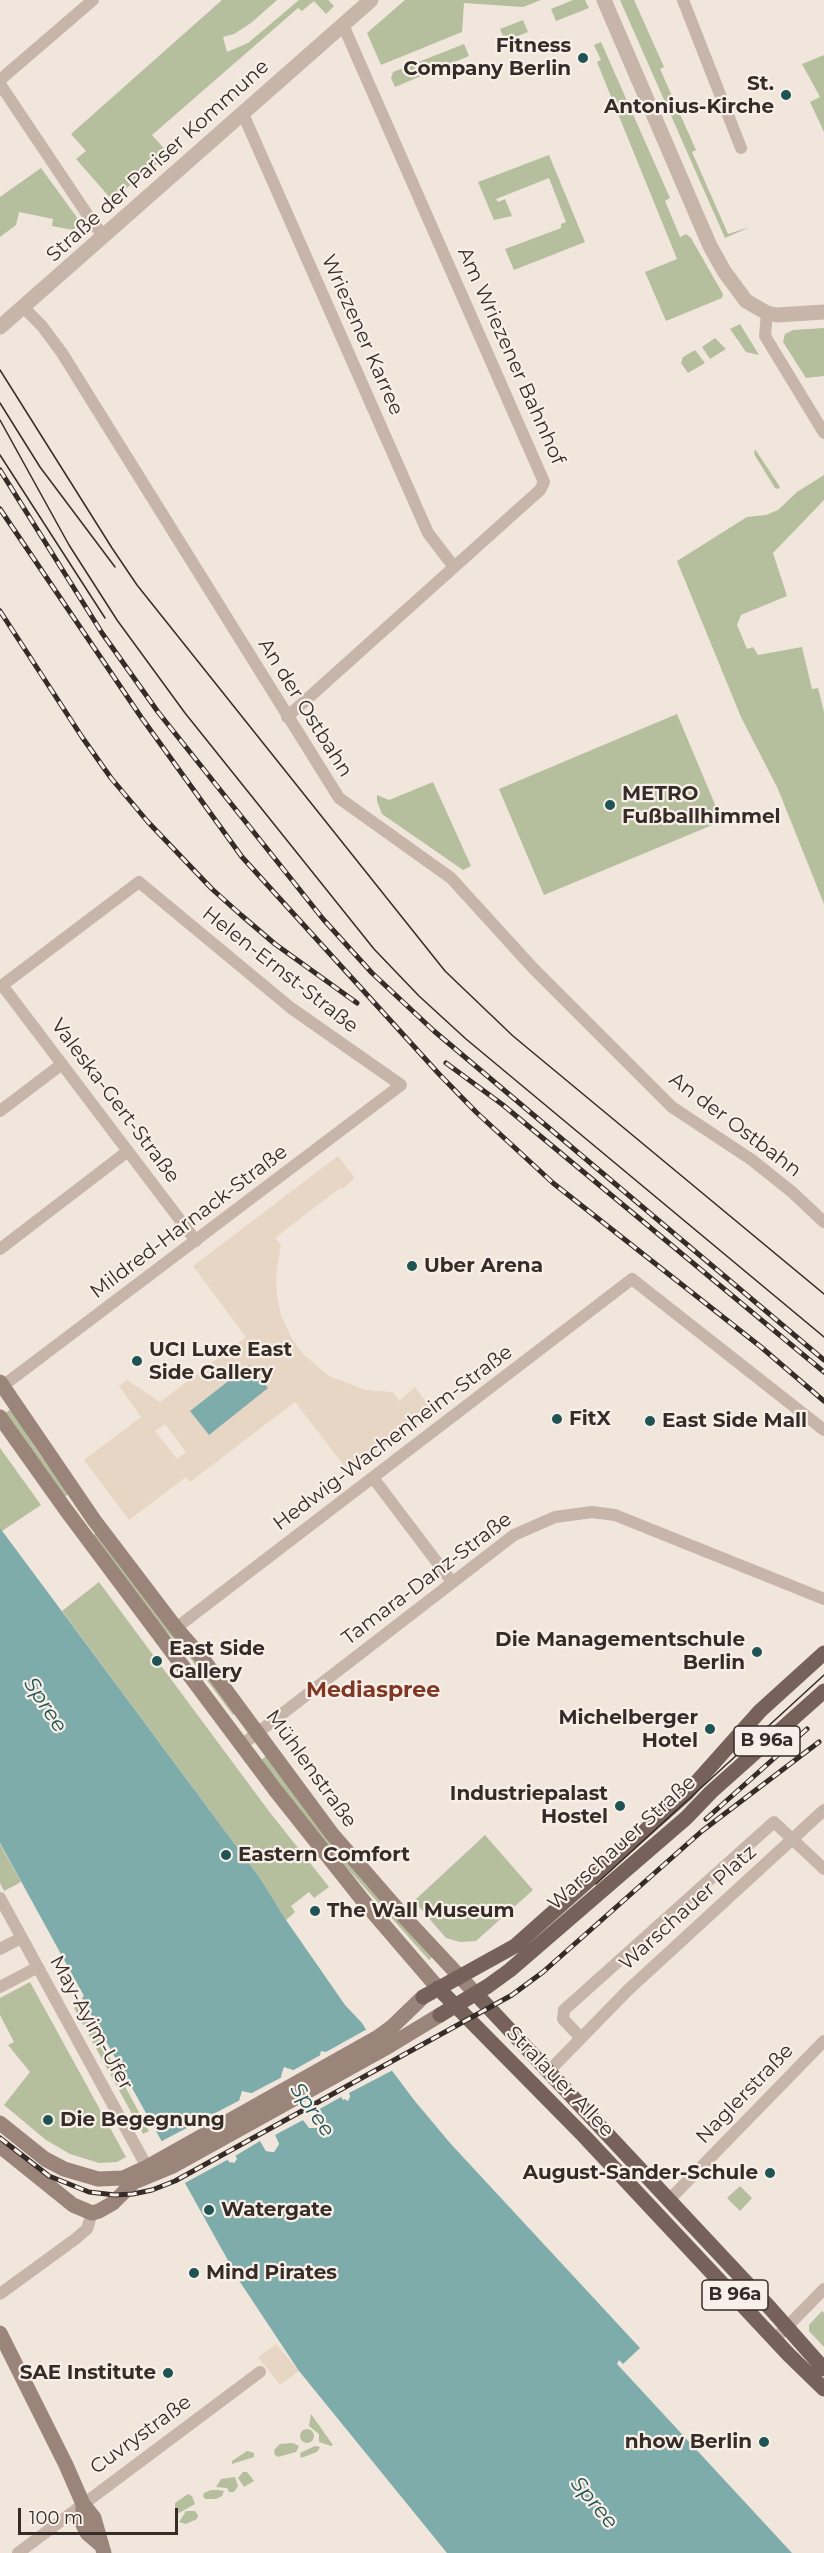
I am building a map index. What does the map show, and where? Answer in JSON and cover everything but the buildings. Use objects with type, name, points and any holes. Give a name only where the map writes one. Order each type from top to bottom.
[{"type":"main road","name":"Mühlenstraße","points":[[1,1385],[90,1515],[176,1628],[202,1658],[332,1834],[406,1920],[476,1994]]},
{"type":"main road","name":"Mühlenstraße","points":[[0,1417],[66,1510],[243,1744],[349,1882],[438,1988]]},
{"type":"main road","name":"Warschauer Straße","points":[[461,1977],[515,1946],[686,1794],[760,1711],[824,1653]]},
{"type":"main road","name":"Warschauer Straße","points":[[381,2043],[440,2015],[476,1994],[510,1970],[594,1899],[824,1691]]},
{"type":"main road","name":"B 96a","points":[[381,2043],[393,2026],[423,1997],[461,1977]]},
{"type":"main road","name":"Stralauer Allee","points":[[438,1988],[584,2136],[824,2389]]},
{"type":"main road","name":"Stralauer Allee","points":[[476,1994],[824,2369]]},
{"type":"main road","points":[[0,2146],[72,2205],[92,2213],[113,2203],[134,2182],[151,2171],[381,2043]]},
{"type":"main road","points":[[0,2123],[45,2159],[64,2169],[100,2179],[123,2178],[151,2171]]},
{"type":"main road","points":[[0,2333],[83,2504],[98,2528],[103,2549]]},
{"type":"street","points":[[93,0],[0,82],[93,223],[104,236]]},
{"type":"street","name":"Straße der Pariser Kommune","points":[[0,327],[371,0]]},
{"type":"street","points":[[604,0],[710,246],[724,271],[746,301],[767,313],[777,315],[824,312]]},
{"type":"street","points":[[683,0],[741,148]]},
{"type":"street","name":"Am Wriezener Bahnhof","points":[[287,717],[540,490],[544,478],[343,25]]},
{"type":"street","name":"Wriezener Karree","points":[[243,114],[423,522],[434,543],[454,567]]},
{"type":"street","name":"An der Ostbahn","points":[[24,308],[42,326],[62,353],[339,798],[451,878],[532,967],[655,1091],[680,1113],[760,1166],[824,1222]]},
{"type":"street","points":[[767,313],[765,336],[824,433]]},
{"type":"street","name":"Helen-Ernst-Straße","points":[[1,986],[139,882],[287,1005],[401,1085]]},
{"type":"street","name":"Valeska-Gert-Straße","points":[[1,986],[196,1241]]},
{"type":"street","points":[[0,1111],[62,1064]]},
{"type":"street","name":"Mildred-Harnack-Straße","points":[[1,1385],[196,1241],[401,1085]]},
{"type":"street","points":[[0,1249],[128,1151]]},
{"type":"street","name":"Hedwig-Wachenheim-Straße","points":[[176,1628],[374,1479],[632,1279],[824,1430]]},
{"type":"street","points":[[374,1479],[452,1582]]},
{"type":"street","name":"Tamara-Danz-Straße","points":[[243,1744],[514,1535],[531,1526],[565,1514],[592,1512],[628,1520],[824,1599]]},
{"type":"street","name":"Warschauer Platz","points":[[549,2072],[628,1990],[824,1810]]},
{"type":"street","name":"Warschauer Platz","points":[[581,2038],[563,2019],[564,2010],[774,1822],[793,1839]]},
{"type":"street","points":[[793,1839],[824,1869]]},
{"type":"street","name":"May-Ayim-Ufer","points":[[0,1898],[151,2171]]},
{"type":"street","points":[[0,1949],[21,1938]]},
{"type":"street","points":[[0,1987],[38,1967]]},
{"type":"street","name":"Naglerstraße","points":[[669,2200],[824,2041]]},
{"type":"street","points":[[0,2294],[87,2229],[92,2213]]},
{"type":"street","points":[[775,2339],[824,2289]]},
{"type":"street","name":"Cuvrystraße","points":[[18,2553],[260,2372]]},
{"type":"green space","points":[[222,0],[277,0],[251,23],[234,34],[223,37],[227,52],[248,43],[299,0],[328,0],[334,6],[326,14],[314,1],[302,11],[298,8],[152,135],[169,154],[112,200],[76,159],[86,151],[71,134]]},
{"type":"green space","points":[[405,0],[541,0],[523,7],[464,3],[462,32],[381,65],[367,33]]},
{"type":"green space","points":[[573,0],[585,0],[589,8],[556,21],[551,9]]},
{"type":"green space","points":[[620,0],[634,0],[664,67],[660,69],[696,150],[692,152],[728,234],[750,227],[725,238]]},
{"type":"green space","points":[[523,20],[528,32],[505,41],[500,29]]},
{"type":"green space","points":[[601,42],[670,198],[665,201],[680,237],[686,234],[691,238],[723,294],[722,298],[666,321],[645,272],[677,259],[597,62],[601,60],[594,45]]},
{"type":"green space","points":[[464,44],[469,56],[395,87],[391,78],[393,72]]},
{"type":"green space","points":[[824,55],[824,132],[810,102],[820,97],[802,64]]},
{"type":"green space","points":[[549,155],[585,242],[514,270],[505,249],[561,228],[561,224],[566,222],[549,178],[496,199],[498,202],[505,199],[512,216],[494,220],[478,182]]},
{"type":"green space","points":[[41,168],[81,223],[73,230],[52,226],[53,219],[19,212],[16,225],[0,237],[0,197]]},
{"type":"green space","points":[[740,324],[759,355],[746,352],[730,329]]},
{"type":"green space","points":[[824,328],[824,376],[806,378],[783,342],[785,334],[793,330]]},
{"type":"green space","points":[[715,338],[726,349],[710,359],[702,347]]},
{"type":"green space","points":[[695,350],[705,363],[688,373],[681,363],[683,357]]},
{"type":"green space","points":[[755,449],[780,487],[778,489],[775,488],[754,454]]},
{"type":"green space","points":[[824,475],[824,500],[773,553],[787,596],[741,615],[737,625],[747,649],[753,647],[758,655],[802,647],[812,689],[818,688],[824,712],[824,904],[778,789],[741,717],[677,561],[747,517],[766,515],[778,510],[797,492]]},
{"type":"green space","name":"METRO Fußballhimmel","points":[[677,714],[722,821],[544,895],[499,789]]},
{"type":"green space","points":[[433,782],[471,866],[463,870],[382,814],[377,801],[377,795],[389,800]]},
{"type":"green space","points":[[11,1409],[38,1452],[69,1494],[64,1497],[5,1413]]},
{"type":"green space","points":[[0,1448],[41,1505],[2,1531],[0,1528]]},
{"type":"green space","points":[[97,1532],[236,1712],[233,1715],[93,1535]]},
{"type":"green space","points":[[99,1582],[268,1810],[329,1887],[314,1898],[309,1892],[291,1906],[295,1912],[286,1920],[260,1878],[62,1611]]},
{"type":"green space","points":[[266,1756],[315,1821],[434,1956],[429,1960],[323,1841],[261,1760]]},
{"type":"green space","points":[[485,1835],[533,1890],[476,1941],[460,1942],[446,1938],[414,1901]]},
{"type":"green space","points":[[0,1844],[21,1882],[4,1891],[0,1883]]},
{"type":"green space","points":[[30,1982],[126,2157],[117,2162],[99,2163],[70,2154],[46,2140],[4,2105],[30,2072],[8,2045],[14,2042],[0,2015],[0,1998]]},
{"type":"green space","points":[[81,2004],[149,2131],[143,2134],[74,2008]]},
{"type":"green space","points":[[740,2186],[752,2198],[740,2211],[727,2198]]},
{"type":"green space","points":[[822,2311],[824,2313],[824,2347],[809,2331],[809,2325]]},
{"type":"green space","points":[[311,2414],[333,2445],[319,2442],[319,2434],[309,2426]]},
{"type":"green space","points":[[304,2429],[310,2429],[314,2436],[310,2443],[304,2443],[300,2439],[300,2433]]},
{"type":"green space","points":[[293,2443],[299,2446],[296,2452],[278,2457],[275,2455],[274,2450],[280,2444]]},
{"type":"green space","points":[[315,2446],[320,2447],[317,2452],[301,2458],[300,2453]]},
{"type":"green space","points":[[247,2451],[254,2453],[254,2457],[232,2464],[232,2461]]},
{"type":"green space","points":[[243,2472],[247,2472],[254,2481],[244,2487],[238,2478]]},
{"type":"green space","points":[[235,2477],[238,2486],[234,2492],[229,2492],[227,2488],[216,2487],[221,2479]]},
{"type":"green space","points":[[211,2490],[224,2491],[222,2496],[216,2499],[205,2499],[204,2493]]},
{"type":"green space","points":[[188,2494],[192,2496],[195,2504],[179,2513],[175,2512],[175,2503]]},
{"type":"green space","points":[[186,2511],[195,2511],[198,2515],[197,2519],[186,2524],[179,2522]]},
{"type":"shaded area","points":[[338,1156],[354,1177],[353,1180],[275,1238],[281,1245],[276,1274],[281,1315],[292,1339],[304,1355],[329,1376],[365,1390],[393,1392],[399,1401],[415,1387],[432,1410],[349,1472],[295,1402],[190,1482],[186,1477],[129,1520],[84,1460],[141,1417],[119,1386],[127,1380],[160,1402],[246,1337],[193,1266]],"holes":[[[165,1424],[186,1452],[177,1459],[155,1431]]]},
{"type":"shaded area","points":[[276,2344],[299,2371],[280,2385],[258,2357]]},
{"type":"water","points":[[249,1365],[268,1388],[209,1435],[190,1411]]},
{"type":"water","name":"Spree","points":[[0,1528],[260,1878],[286,1920],[345,2005],[362,2023],[390,2068],[414,2100],[450,2143],[640,2348],[623,2364],[619,2360],[617,2364],[792,2553],[447,2553],[299,2371],[240,2282],[82,1998],[84,1996],[0,1843]],"holes":[[[321,2051],[326,2052],[350,2096],[343,2100],[320,2055]],[[284,2067],[293,2070],[319,2117],[317,2128],[310,2128],[303,2120],[281,2076]],[[242,2091],[251,2093],[279,2144],[274,2152],[266,2151],[239,2101]],[[207,2113],[212,2114],[237,2159],[230,2163],[206,2118]]]},
{"type":"pier","points":[[369,2028],[395,2069],[349,2093],[348,2101],[341,2097],[316,2111],[320,2122],[317,2128],[309,2128],[303,2120],[275,2135],[279,2144],[274,2152],[266,2151],[260,2141],[235,2156],[237,2159],[234,2163],[227,2160],[183,2184],[160,2142],[242,2099],[243,2094],[242,2101],[268,2148],[273,2149],[276,2143],[248,2095],[284,2076],[308,2121],[315,2125],[316,2117],[290,2072]]},
{"type":"tram line","points":[[0,370],[137,585],[445,971],[513,1036],[824,1294]]},
{"type":"tram line","points":[[0,403],[40,467],[115,567]]},
{"type":"tram line","points":[[0,420],[69,545],[117,620],[185,713],[374,949],[419,996],[466,1039],[824,1337]]},
{"type":"tram line","points":[[0,455],[105,618]]},
{"type":"tram line","points":[[596,1884],[824,1675]]},
{"type":"railway","points":[[0,470],[102,633],[158,712],[323,919],[372,973],[434,1031],[824,1360]]},
{"type":"railway","points":[[0,509],[141,717],[242,857],[439,1074],[476,1112],[553,1183],[761,1347],[824,1401]]},
{"type":"railway","points":[[0,611],[82,737],[111,778],[148,822],[212,889],[241,915],[275,944],[357,1003]]},
{"type":"railway","points":[[446,1063],[503,1105],[824,1372]]},
{"type":"railway","points":[[706,1819],[807,1729]]},
{"type":"railway","points":[[0,2138],[49,2176],[89,2192],[115,2195],[133,2194],[175,2181],[512,1995],[543,1972],[702,1831],[819,1742]]},
{"type":"place","name":"Fitness Company Berlin","points":[[583,58]]},
{"type":"place","name":"St. Antonius-Kirche","points":[[786,95]]},
{"type":"place","name":"METRO Fußballhimmel","points":[[610,805]]},
{"type":"place","name":"Uber Arena","points":[[412,1266]]},
{"type":"place","name":"UCI Luxe East Side Gallery","points":[[137,1361]]},
{"type":"place","name":"FitX","points":[[557,1419]]},
{"type":"place","name":"East Side Mall","points":[[650,1421]]},
{"type":"place","name":"Die Managementschule Berlin","points":[[757,1652]]},
{"type":"place","name":"East Side Gallery","points":[[157,1661]]},
{"type":"place","name":"Michelberger Hotel","points":[[710,1729]]},
{"type":"place","name":"Industriepalast Hostel","points":[[620,1806]]},
{"type":"place","name":"Eastern Comfort","points":[[226,1855]]},
{"type":"place","name":"The Wall Museum","points":[[315,1911]]},
{"type":"place","name":"Die Begegnung","points":[[48,2120]]},
{"type":"place","name":"August-Sander-Schule","points":[[770,2173]]},
{"type":"place","name":"Watergate","points":[[209,2210]]},
{"type":"place","name":"Mind Pirates","points":[[194,2273]]},
{"type":"place","name":"SAE Institute","points":[[168,2373]]},
{"type":"place","name":"nhow Berlin","points":[[764,2442]]},
{"type":"district","name":"Mediaspree","points":[[373,1691]]}]
